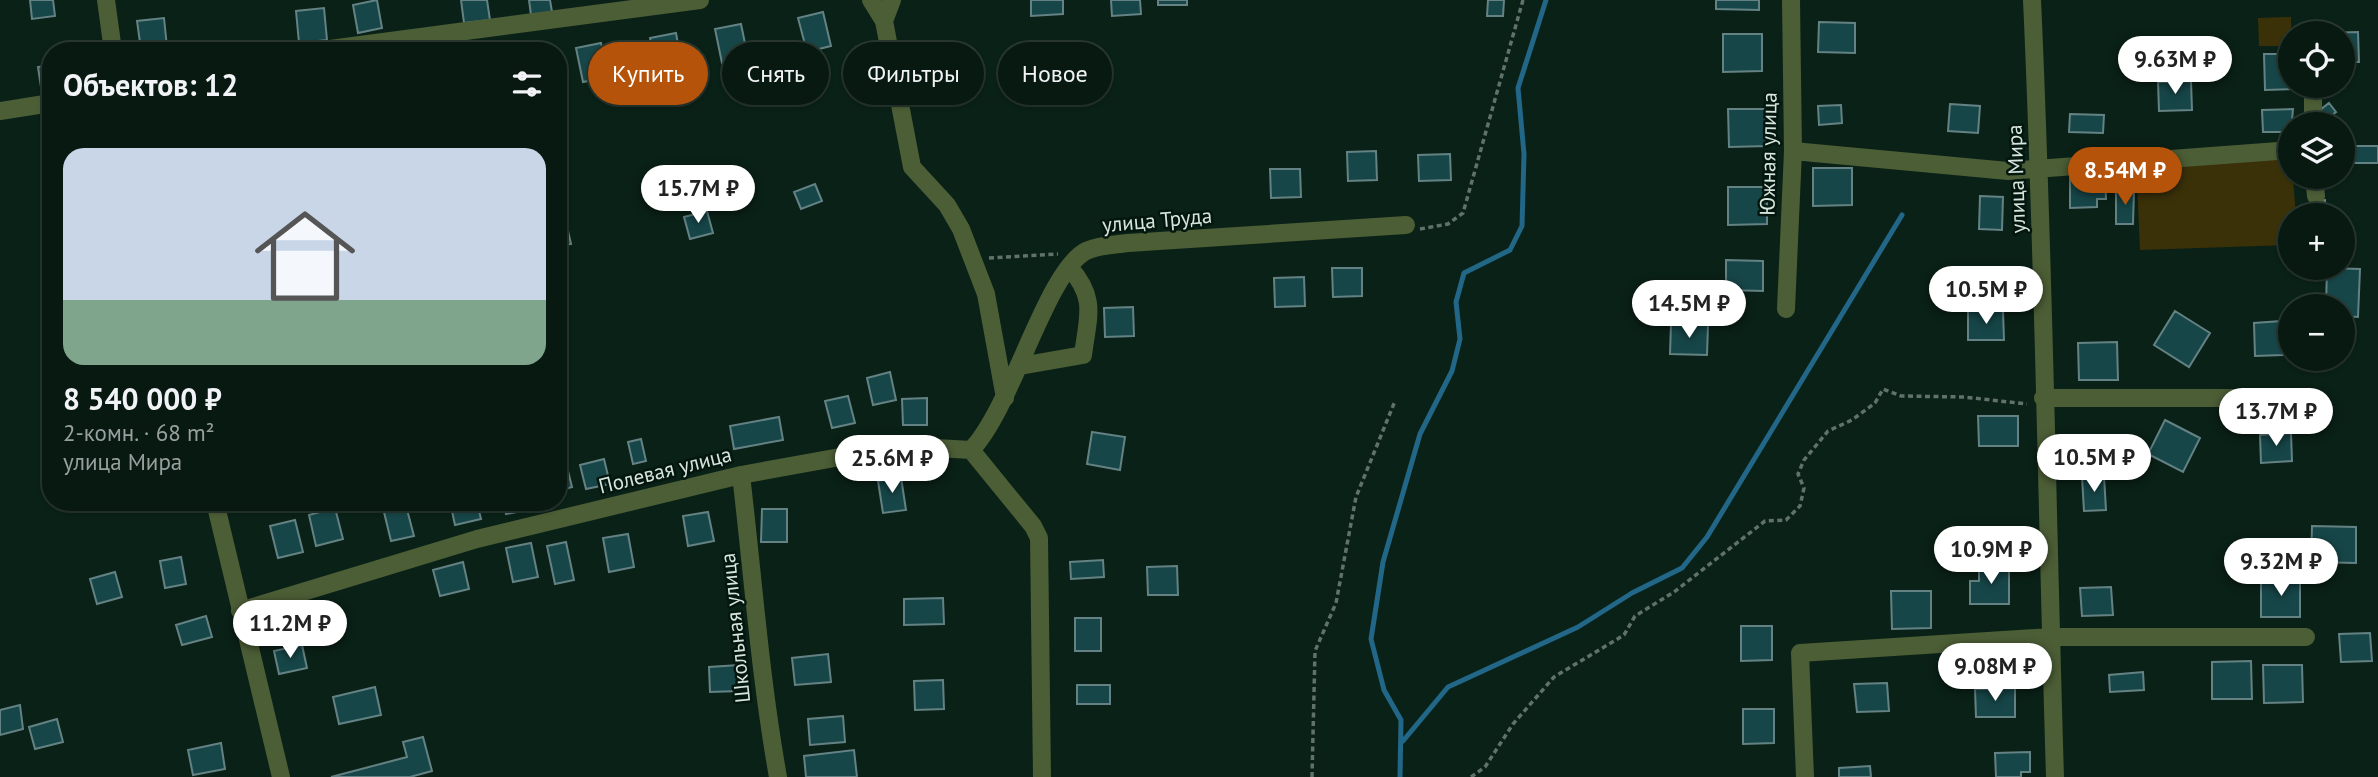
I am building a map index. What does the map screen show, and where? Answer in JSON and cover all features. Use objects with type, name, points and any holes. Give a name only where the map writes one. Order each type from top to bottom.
[{"type":"street","points":[[106,0],[112,42]]},
{"type":"street","points":[[383,42],[700,0]]},
{"type":"street","points":[[870,0],[884,21],[912,167],[947,205],[986,294],[1005,398]]},
{"type":"street","points":[[884,21],[892,0]]},
{"type":"street","name":"Южная улица","points":[[1786,309],[1793,151],[1791,0]]},
{"type":"street","name":"улица Мира","points":[[2032,0],[2040,167],[2043,401],[2055,777]]},
{"type":"street","points":[[0,111],[42,104]]},
{"type":"street","points":[[1793,151],[2008,172],[2040,167],[2278,151]]},
{"type":"street","points":[[2315,189],[2316,196]]},
{"type":"street","name":"улица Труда","points":[[977,444],[1005,398],[1069,267],[1084,253],[1102,246],[1128,243],[1412,227]]},
{"type":"street","points":[[1020,366],[1083,355],[1089,310],[1086,285],[1069,267]]},
{"type":"street","points":[[2043,401],[2312,398]]},
{"type":"street","points":[[977,444],[1039,538],[1042,777]]},
{"type":"street","name":"Полевая улица","points":[[240,611],[477,539],[741,475],[901,446],[977,444]]},
{"type":"street","name":"Школьная улица","points":[[741,475],[759,625],[763,694],[778,777]]},
{"type":"street","points":[[217,511],[281,777]]},
{"type":"street","points":[[1805,777],[1800,653],[2050,637],[2306,637]]},
{"type":"path","points":[[1412,227],[1448,224],[1463,213],[1523,0]]},
{"type":"path","points":[[972,259],[1084,253]]},
{"type":"path","points":[[1471,777],[1485,768],[1513,724],[1554,677],[1624,635],[1635,616],[1685,584],[1765,521],[1786,520],[1800,506],[1804,488],[1798,474],[1804,460],[1828,431],[1852,421],[1875,403],[1883,389],[1901,396],[2043,401]]},
{"type":"path","points":[[1312,777],[1315,651],[1336,603],[1356,497],[1395,401]]},
{"type":"shaded area","points":[[2291,17],[2291,21],[2278,21],[2278,46],[2259,46],[2258,18]]},
{"type":"shaded area","points":[[2278,158],[2278,189],[2294,189],[2295,203],[2278,203],[2278,245],[2140,250],[2136,163]]},
{"type":"building","points":[[30,0],[53,0],[55,16],[32,19]]},
{"type":"building","points":[[377,0],[382,28],[358,33],[353,5]]},
{"type":"building","points":[[461,0],[487,0],[490,20],[464,23]]},
{"type":"building","points":[[529,0],[550,0],[552,12],[531,15]]},
{"type":"building","points":[[1031,0],[1063,0],[1063,14],[1031,16]]},
{"type":"building","points":[[1111,0],[1140,0],[1141,14],[1112,16]]},
{"type":"building","points":[[1158,0],[1187,0],[1187,5],[1158,5]]},
{"type":"building","points":[[1488,0],[1504,0],[1503,16],[1487,16]]},
{"type":"building","points":[[1716,0],[1759,0],[1759,10],[1716,9]]},
{"type":"building","points":[[324,8],[327,40],[299,42],[296,11]]},
{"type":"building","points":[[823,12],[831,46],[829,42],[804,42],[798,18]]},
{"type":"building","points":[[164,18],[166,42],[140,42],[137,21]]},
{"type":"building","points":[[1819,22],[1855,23],[1855,53],[1818,52]]},
{"type":"building","points":[[741,24],[745,42],[722,42],[722,63],[715,29]]},
{"type":"building","points":[[2355,32],[2358,32],[2359,62],[2355,62]]},
{"type":"building","points":[[676,33],[678,42],[651,42],[650,38]]},
{"type":"building","points":[[1723,34],[1762,34],[1762,71],[1723,72]]},
{"type":"building","points":[[588,46],[588,81],[583,82],[576,48]]},
{"type":"building","points":[[2264,54],[2278,54],[2278,90],[2265,90]]},
{"type":"building","points":[[42,66],[41,87],[38,67]]},
{"type":"building","points":[[2191,81],[2192,110],[2159,111],[2158,82]]},
{"type":"building","points":[[2329,103],[2336,112],[2318,112]]},
{"type":"building","points":[[1950,104],[1980,106],[1978,133],[1948,131]]},
{"type":"building","points":[[1841,105],[1842,123],[1819,125],[1818,106]]},
{"type":"building","points":[[1728,109],[1767,109],[1768,146],[1729,147]]},
{"type":"building","points":[[2293,109],[2293,112],[2278,112],[2278,132],[2263,132],[2262,110]]},
{"type":"building","points":[[2070,114],[2104,115],[2103,133],[2069,132]]},
{"type":"building","points":[[2355,146],[2378,146],[2378,163],[2355,163]]},
{"type":"building","points":[[1376,151],[1377,180],[1348,181],[1347,152]]},
{"type":"building","points":[[1450,154],[1451,180],[1419,181],[1418,155]]},
{"type":"building","points":[[1813,168],[1852,168],[1852,205],[1813,206]]},
{"type":"building","points":[[1270,169],[1300,169],[1301,197],[1271,198]]},
{"type":"building","points":[[2105,176],[2106,199],[2097,199],[2097,207],[2070,208],[2070,177]]},
{"type":"building","points":[[815,184],[822,201],[801,209],[794,192]]},
{"type":"building","points":[[1728,187],[1767,187],[1767,224],[1728,225]]},
{"type":"building","points":[[2116,190],[2134,190],[2133,224],[2116,224]]},
{"type":"building","points":[[1980,196],[2003,197],[2002,230],[1979,229]]},
{"type":"building","points":[[2325,200],[2325,203],[2310,203]]},
{"type":"building","points":[[707,211],[713,233],[690,239],[684,217]]},
{"type":"building","points":[[567,226],[571,244],[567,245]]},
{"type":"building","points":[[1726,260],[1763,261],[1763,291],[1726,290]]},
{"type":"building","points":[[1332,268],[1362,268],[1362,296],[1333,297]]},
{"type":"building","points":[[2355,269],[2360,269],[2358,317],[2355,317],[2355,294],[2326,294],[2327,280],[2355,280]]},
{"type":"building","points":[[1304,277],[1305,306],[1275,307],[1274,278]]},
{"type":"building","points":[[1133,307],[1134,336],[1105,337],[1104,308]]},
{"type":"building","points":[[1968,311],[2003,311],[2004,340],[1968,340]]},
{"type":"building","points":[[2175,311],[2210,333],[2189,367],[2154,345]]},
{"type":"building","points":[[2278,321],[2278,355],[2255,356],[2254,323]]},
{"type":"building","points":[[1671,324],[1708,325],[1707,355],[1670,354]]},
{"type":"building","points":[[2117,342],[2118,380],[2079,380],[2078,343]]},
{"type":"building","points":[[890,372],[896,400],[873,405],[867,378]]},
{"type":"building","points":[[848,396],[855,423],[832,428],[825,401]]},
{"type":"building","points":[[927,398],[927,425],[903,425],[902,399]]},
{"type":"building","points":[[1978,416],[2018,416],[2018,446],[1979,446]]},
{"type":"building","points":[[779,417],[783,440],[734,449],[730,426]]},
{"type":"building","points":[[2165,420],[2200,438],[2183,472],[2148,454]]},
{"type":"building","points":[[1092,432],[1125,437],[1120,470],[1087,464]]},
{"type":"building","points":[[2291,433],[2292,461],[2261,463],[2260,435]]},
{"type":"building","points":[[641,439],[646,461],[633,464],[628,442]]},
{"type":"building","points":[[604,459],[610,484],[586,489],[580,465]]},
{"type":"building","points":[[567,467],[572,487],[567,488]]},
{"type":"building","points":[[2104,476],[2106,510],[2084,511],[2082,477]]},
{"type":"building","points":[[901,477],[906,510],[883,513],[878,481]]},
{"type":"building","points":[[762,509],[787,509],[787,542],[761,542]]},
{"type":"building","points":[[336,511],[343,539],[316,546],[309,515]]},
{"type":"building","points":[[384,511],[407,511],[414,536],[391,541]]},
{"type":"building","points":[[452,511],[479,511],[481,519],[455,525]]},
{"type":"building","points":[[708,512],[714,541],[688,546],[683,516]]},
{"type":"building","points":[[295,520],[303,552],[278,558],[270,526]]},
{"type":"building","points":[[2312,526],[2356,527],[2356,563],[2311,562]]},
{"type":"building","points":[[628,534],[634,567],[609,572],[603,538]]},
{"type":"building","points":[[566,542],[574,580],[555,584],[547,546]]},
{"type":"building","points":[[531,543],[538,577],[513,582],[506,548]]},
{"type":"building","points":[[181,557],[186,584],[165,588],[160,561]]},
{"type":"building","points":[[1103,560],[1104,577],[1071,579],[1070,562]]},
{"type":"building","points":[[463,562],[469,589],[440,596],[433,570]]},
{"type":"building","points":[[1177,566],[1178,595],[1148,595],[1147,567]]},
{"type":"building","points":[[1979,566],[2009,566],[2009,604],[1970,604],[1970,581],[1979,581]]},
{"type":"building","points":[[115,572],[122,597],[97,604],[90,579]]},
{"type":"building","points":[[2300,579],[2300,617],[2261,617],[2261,580]]},
{"type":"building","points":[[2111,587],[2113,615],[2082,616],[2080,588]]},
{"type":"building","points":[[1891,591],[1931,591],[1931,628],[1892,629]]},
{"type":"building","points":[[943,598],[944,624],[904,625],[904,599]]},
{"type":"building","points":[[206,616],[212,637],[182,645],[176,625]]},
{"type":"building","points":[[1075,618],[1101,618],[1101,651],[1075,651]]},
{"type":"building","points":[[1741,626],[1772,626],[1772,660],[1741,661]]},
{"type":"building","points":[[2370,633],[2372,661],[2341,662],[2339,634]]},
{"type":"building","points":[[302,645],[307,668],[279,674],[274,651]]},
{"type":"building","points":[[828,654],[831,682],[795,685],[792,658]]},
{"type":"building","points":[[2030,657],[2031,680],[2007,681],[2007,658]]},
{"type":"building","points":[[2251,661],[2252,699],[2212,699],[2212,662]]},
{"type":"building","points":[[739,665],[740,691],[710,692],[709,667]]},
{"type":"building","points":[[2263,665],[2302,665],[2303,702],[2264,703]]},
{"type":"building","points":[[2143,672],[2144,690],[2110,692],[2109,675]]},
{"type":"building","points":[[943,680],[944,709],[915,710],[914,681]]},
{"type":"building","points":[[1887,683],[1889,711],[1857,712],[1854,684]]},
{"type":"building","points":[[1077,685],[1110,685],[1110,704],[1077,704]]},
{"type":"building","points":[[375,687],[381,715],[339,724],[333,697]]},
{"type":"building","points":[[2015,688],[2015,717],[1976,717],[1975,689]]},
{"type":"building","points":[[20,705],[23,729],[0,735],[0,710]]},
{"type":"building","points":[[1743,709],[1774,709],[1774,743],[1743,744]]},
{"type":"building","points":[[843,716],[845,742],[810,745],[808,719]]},
{"type":"building","points":[[57,719],[63,742],[35,749],[29,727]]},
{"type":"building","points":[[423,737],[432,771],[410,777],[331,777],[407,757],[403,742]]},
{"type":"building","points":[[221,743],[225,769],[193,775],[188,750]]},
{"type":"building","points":[[854,750],[857,777],[806,777],[804,756]]},
{"type":"building","points":[[2030,752],[2030,772],[2021,772],[2021,777],[1996,777],[1995,753]]},
{"type":"building","points":[[1870,766],[1871,777],[1839,777],[1839,768]]},
{"type":"waterway","points":[[1400,777],[1401,720],[1384,690],[1371,639],[1383,562],[1420,434],[1452,371],[1460,339],[1456,302],[1464,273],[1510,250],[1522,226],[1524,154],[1518,88],[1546,0]]},
{"type":"waterway","points":[[1403,741],[1448,687],[1578,627],[1632,593],[1682,568],[1707,537],[1902,215]]}]
